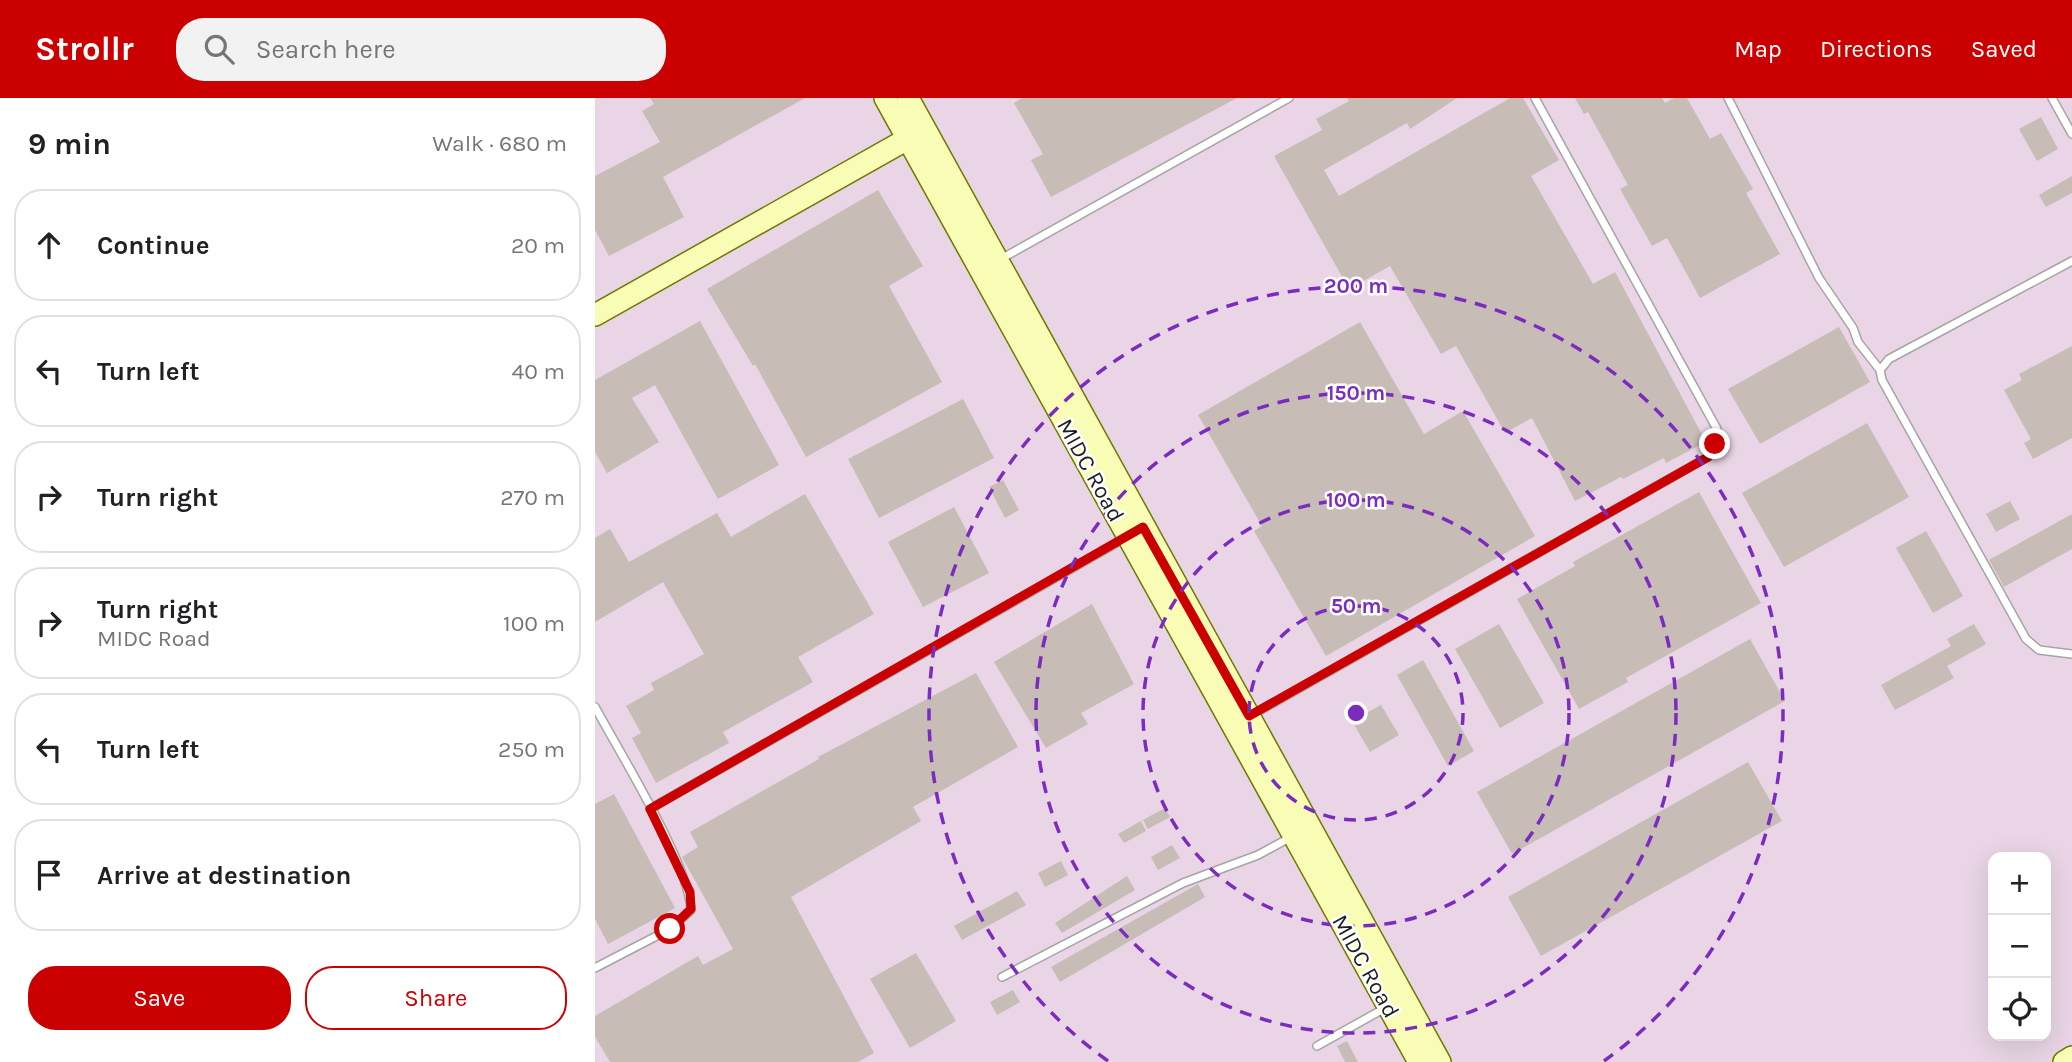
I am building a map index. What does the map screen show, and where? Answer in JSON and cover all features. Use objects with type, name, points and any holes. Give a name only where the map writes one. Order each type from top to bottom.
[{"type":"street","name":"MIDC Road","points":[[885,98],[917,134],[998,261],[1294,835],[1419,1062]]},
{"type":"street","name":"MIDC Road","points":[[908,98],[917,134],[1136,532],[1249,716],[1440,1062]]},
{"type":"street","points":[[599,310],[917,134]]},
{"type":"street","points":[[2064,1062],[2072,1057]]},
{"type":"lane","points":[[998,261],[1289,98]]},
{"type":"lane","points":[[1249,716],[1708,457],[1715,444],[1717,429],[1535,98]]},
{"type":"lane","points":[[1728,98],[1819,278],[1853,328],[1858,342],[1881,370],[1882,380],[2026,639],[2039,649],[2072,654]]},
{"type":"lane","points":[[2052,98],[2072,134]]},
{"type":"lane","points":[[1881,370],[1889,359],[2072,261]]},
{"type":"lane","points":[[650,809],[1136,532]]},
{"type":"lane","points":[[595,707],[650,809],[690,892],[691,909],[670,929],[595,968]]},
{"type":"lane","points":[[1003,977],[1183,883],[1258,855],[1294,835]]},
{"type":"lane","points":[[1317,1046],[1388,1007]]},
{"type":"shaded area","points":[[595,98],[2072,98],[2072,1062],[595,1062]]},
{"type":"building","points":[[650,98],[805,98],[663,177],[684,217],[609,256],[595,230],[595,176],[660,142],[642,111],[654,104]]},
{"type":"building","points":[[1022,98],[1237,98],[1051,197],[1031,160],[1043,154],[1014,103]]},
{"type":"building","points":[[1347,98],[1457,98],[1410,129],[1407,123],[1324,170],[1339,196],[1510,98],[1523,98],[1559,160],[1531,176],[1593,284],[1615,272],[1706,442],[1666,463],[1664,458],[1623,479],[1621,477],[1575,501],[1532,418],[1505,433],[1456,346],[1441,354],[1390,266],[1349,289],[1274,156],[1322,130],[1316,119],[1349,101]]},
{"type":"building","points":[[1575,98],[1662,98],[1665,103],[1674,98],[1687,98],[1710,139],[1721,133],[1753,189],[1746,193],[1780,254],[1700,298],[1667,238],[1652,246],[1620,189],[1628,185],[1588,112],[1584,114]]},
{"type":"building","points":[[2041,117],[2058,149],[2037,161],[2019,129]]},
{"type":"building","points":[[2072,176],[2072,193],[2046,207],[2039,195]]},
{"type":"building","points":[[878,190],[923,266],[889,286],[942,382],[806,457],[755,364],[753,366],[707,289]]},
{"type":"building","points":[[700,321],[779,465],[718,499],[655,385],[632,398],[659,442],[607,473],[595,452],[595,380]]},
{"type":"building","points":[[1360,322],[1424,434],[1463,411],[1535,536],[1326,656],[1254,531],[1262,526],[1198,415]]},
{"type":"building","points":[[1839,327],[1870,382],[1760,444],[1728,389]]},
{"type":"building","points":[[2072,346],[2072,438],[2033,459],[2024,443],[2031,439],[2004,390],[2022,380],[2019,374]]},
{"type":"building","points":[[963,399],[994,458],[879,518],[848,459]]},
{"type":"building","points":[[1867,423],[1909,497],[1784,567],[1742,493]]},
{"type":"building","points":[[1003,480],[1019,510],[1005,518],[989,487]]},
{"type":"building","points":[[1699,492],[1761,603],[1626,678],[1628,682],[1579,709],[1517,599],[1575,566],[1573,562]]},
{"type":"building","points":[[805,494],[874,614],[798,657],[813,682],[723,732],[729,743],[656,783],[632,738],[641,733],[626,706],[654,690],[651,683],[704,654],[663,582],[595,622],[595,538],[610,529],[629,562],[717,513],[731,537]]},
{"type":"building","points":[[2010,501],[2020,519],[1996,532],[1986,514]]},
{"type":"building","points":[[954,507],[989,573],[923,607],[888,542]]},
{"type":"building","points":[[2072,514],[2072,549],[2004,587],[1989,560]]},
{"type":"building","points":[[1926,531],[1963,596],[1933,613],[1896,548]]},
{"type":"building","points":[[1092,604],[1134,684],[1081,713],[1088,724],[1046,748],[994,662]]},
{"type":"building","points":[[1499,624],[1544,703],[1500,728],[1455,649]]},
{"type":"building","points":[[1974,624],[1986,644],[1947,666],[1954,678],[1895,710],[1881,685],[1951,646],[1947,639]]},
{"type":"building","points":[[1750,639],[1785,701],[1512,854],[1477,792]]},
{"type":"building","points":[[1423,660],[1474,751],[1448,766],[1397,675]]},
{"type":"building","points":[[976,673],[1018,747],[913,807],[921,821],[791,897],[874,1053],[858,1062],[610,1062],[595,1037],[595,1016],[698,956],[703,965],[733,949],[682,857],[698,847],[690,832],[819,759],[818,757]]},
{"type":"building","points":[[1381,705],[1399,735],[1370,752],[1352,721]]},
{"type":"building","points":[[1748,762],[1782,821],[1541,956],[1508,897]]},
{"type":"building","points":[[614,794],[675,908],[608,944],[595,919],[595,804]]},
{"type":"building","points":[[1165,808],[1170,817],[1148,829],[1143,820]]},
{"type":"building","points":[[1141,821],[1146,831],[1124,843],[1118,834]]},
{"type":"building","points":[[1172,845],[1180,858],[1158,870],[1151,857]]},
{"type":"building","points":[[1061,861],[1068,875],[1045,887],[1038,873]]},
{"type":"building","points":[[1127,876],[1135,890],[1062,933],[1055,923]]},
{"type":"building","points":[[1198,884],[1205,897],[1060,982],[1051,967]]},
{"type":"building","points":[[1017,891],[1026,905],[962,940],[954,926]]},
{"type":"building","points":[[916,953],[956,1021],[910,1048],[870,979]]},
{"type":"building","points":[[1013,990],[1020,1002],[997,1015],[990,1002]]},
{"type":"building","points":[[1347,1041],[1358,1062],[1345,1062],[1337,1046]]},
{"type":"route","points":[[670,929],[691,909],[690,892],[650,809],[1143,527],[1249,716],[1708,457],[1715,444]]}]
